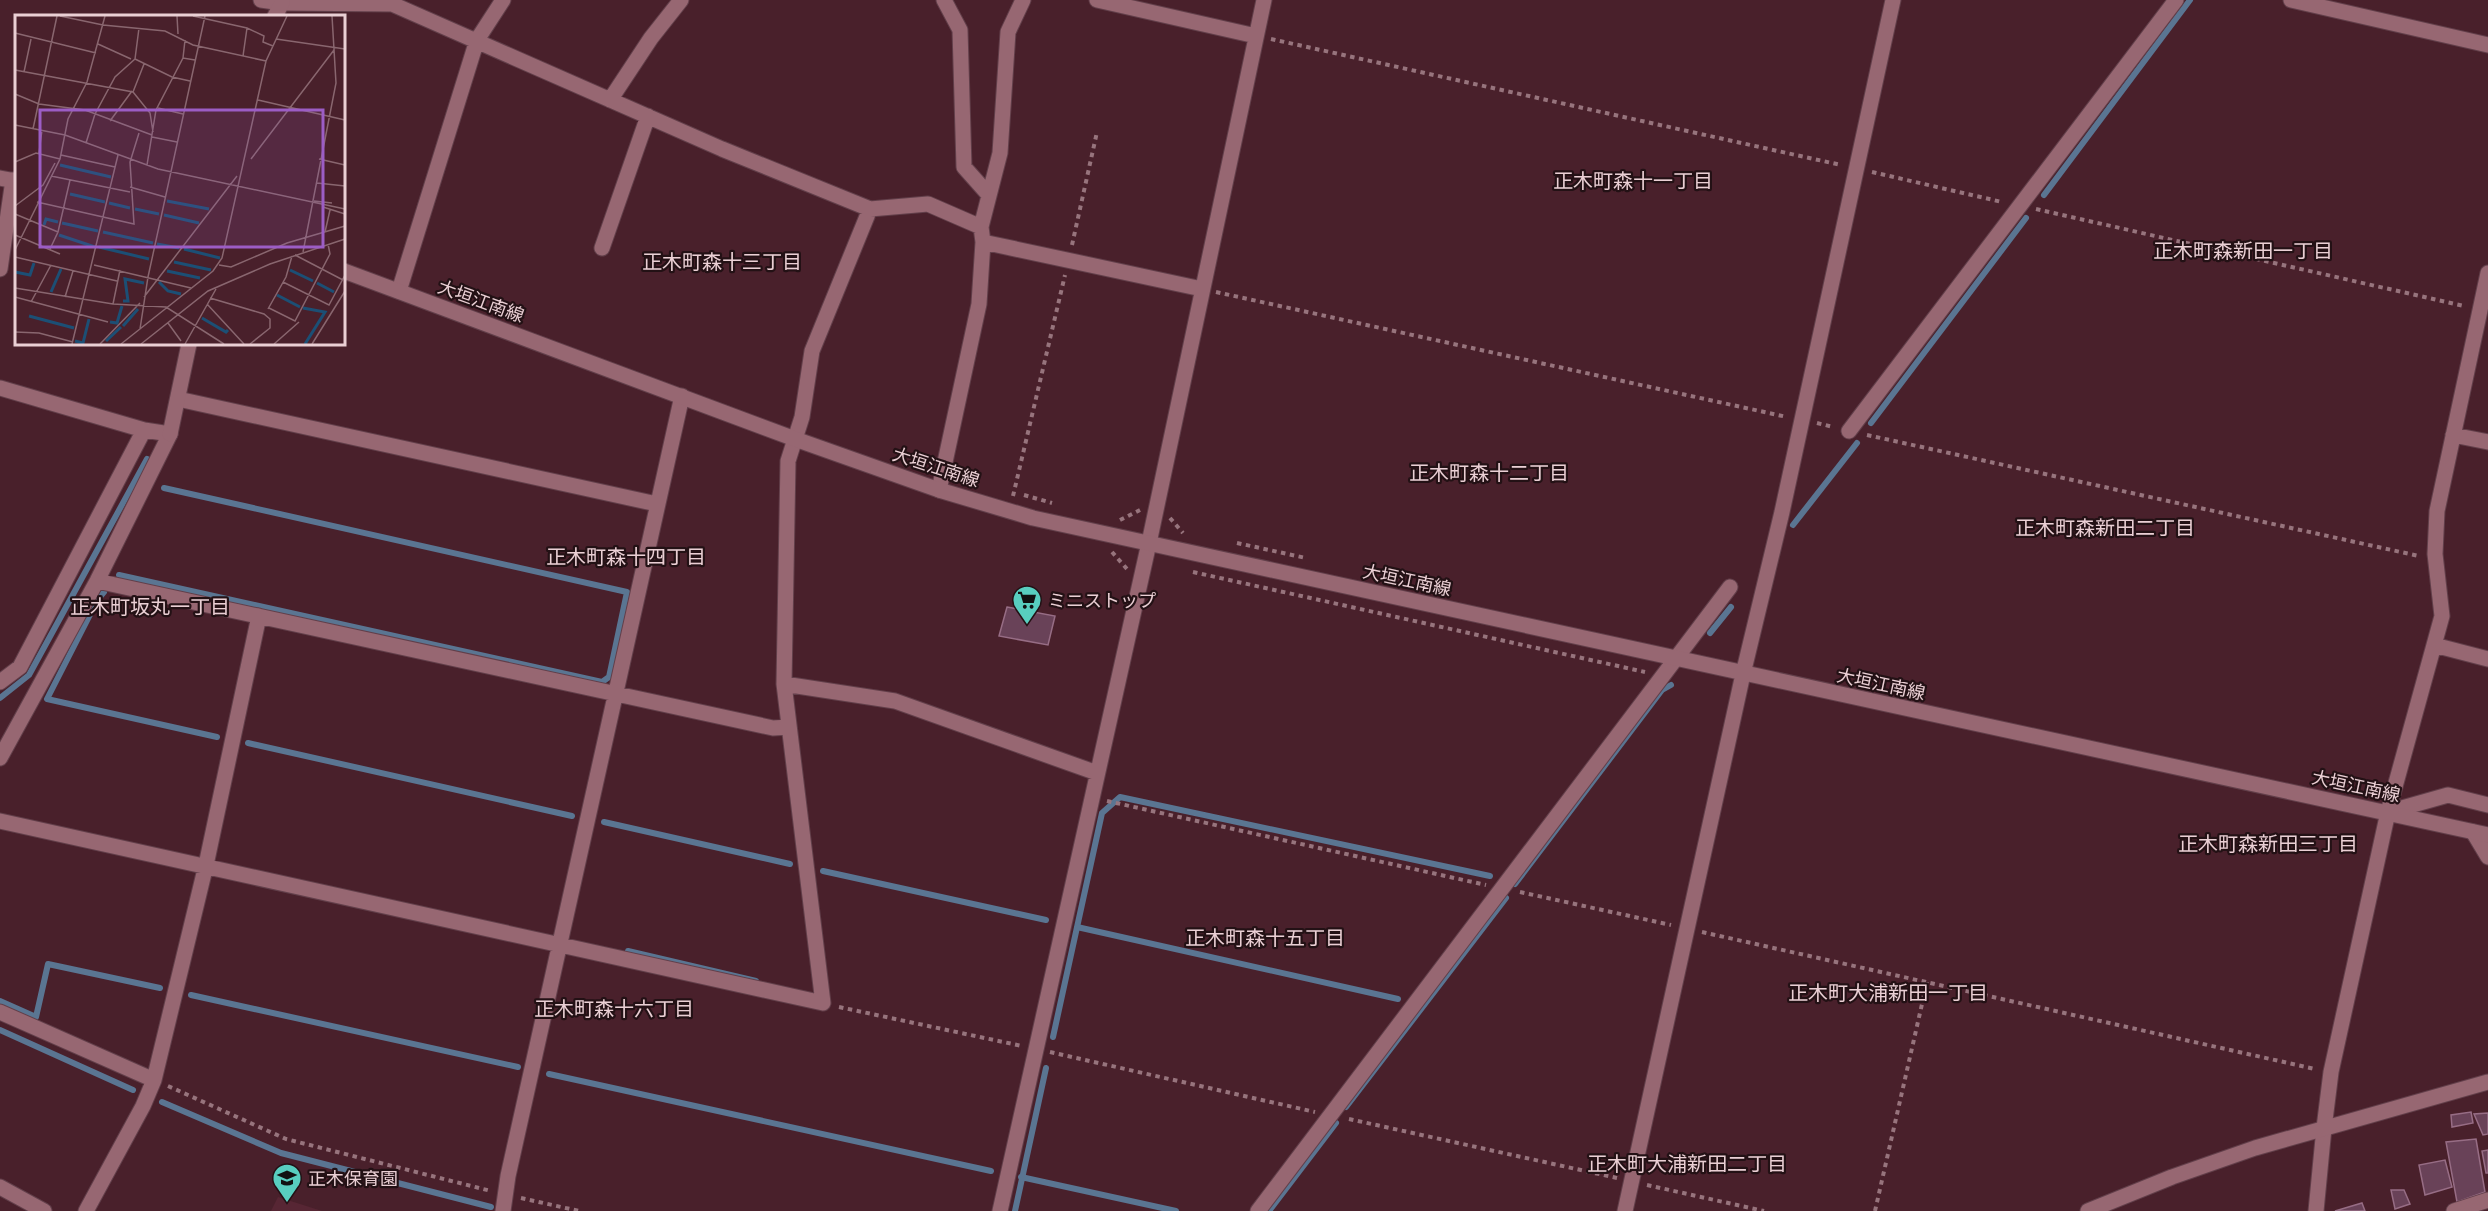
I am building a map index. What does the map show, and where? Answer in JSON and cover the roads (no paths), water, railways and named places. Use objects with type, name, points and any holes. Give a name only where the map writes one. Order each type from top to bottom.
[{"type":"street","points":[[261,0],[280,7],[392,4],[477,39],[648,117],[870,209],[928,204],[982,234],[1069,259],[1202,289]]},
{"type":"street","points":[[399,291],[477,39],[503,0]]},
{"type":"street","points":[[610,100],[651,38],[681,0]]},
{"type":"street","points":[[944,0],[960,30],[964,167],[988,194]]},
{"type":"street","points":[[939,490],[980,304],[982,234],[988,194],[1000,153],[1008,32],[1023,0]]},
{"type":"street","points":[[1097,0],[1256,36]]},
{"type":"street","points":[[1000,1211],[1149,543],[1264,0]]},
{"type":"street","points":[[1625,1211],[1743,674],[1782,512],[1893,0]]},
{"type":"street","points":[[1850,431],[2176,0]]},
{"type":"street","points":[[2291,0],[2488,45]]},
{"type":"street","points":[[602,248],[648,117]]},
{"type":"street","points":[[0,269],[10,179]]},
{"type":"street","points":[[0,820],[373,905],[561,944],[823,1003],[784,684],[788,461],[802,417],[812,351],[870,209]]},
{"type":"street","name":"大垣江南線","points":[[345,271],[795,439],[939,490],[1033,518],[2481,834]]},
{"type":"street","points":[[2316,1211],[2331,1072],[2388,812],[2442,616],[2435,554],[2437,511],[2488,273]]},
{"type":"street","points":[[0,758],[97,581],[170,434],[189,345]]},
{"type":"street","points":[[0,388],[144,430],[170,434]]},
{"type":"street","points":[[503,1211],[508,1176],[682,396]]},
{"type":"street","points":[[178,399],[657,504]]},
{"type":"street","points":[[0,682],[20,667],[144,430]]},
{"type":"street","points":[[2453,435],[2488,442]]},
{"type":"street","points":[[97,581],[773,728],[789,727]]},
{"type":"street","points":[[1258,1211],[1730,587]]},
{"type":"street","points":[[86,1211],[143,1106],[154,1080],[206,866],[259,616]]},
{"type":"street","points":[[2434,645],[2488,659]]},
{"type":"street","points":[[784,684],[895,701],[1097,773]]},
{"type":"street","points":[[2388,812],[2448,795],[2488,805]]},
{"type":"street","points":[[2481,834],[2488,857]]},
{"type":"street","points":[[0,1012],[154,1080]]},
{"type":"street","points":[[2088,1211],[2172,1177],[2324,1128],[2488,1082]]},
{"type":"street","points":[[0,1187],[44,1211]]},
{"type":"street","points":[[2454,1211],[2488,1200]]},
{"type":"waterway","points":[[2044,195],[2190,0]]},
{"type":"waterway","points":[[1871,423],[2026,218]]},
{"type":"waterway","points":[[1793,525],[1857,443]]},
{"type":"waterway","points":[[0,698],[29,675],[147,459]]},
{"type":"waterway","points":[[119,575],[602,682],[609,677],[627,592],[164,488]]},
{"type":"waterway","points":[[104,592],[98,599],[47,699],[217,737]]},
{"type":"waterway","points":[[1710,633],[1731,607]]},
{"type":"waterway","points":[[1515,884],[1662,690],[1671,685]]},
{"type":"waterway","points":[[248,743],[572,816]]},
{"type":"waterway","points":[[1053,1037],[1102,813],[1120,797],[1490,876]]},
{"type":"waterway","points":[[604,822],[790,864]]},
{"type":"waterway","points":[[823,871],[1046,920]]},
{"type":"waterway","points":[[1346,1107],[1506,898]]},
{"type":"waterway","points":[[1077,927],[1398,999]]},
{"type":"waterway","points":[[628,951],[756,981]]},
{"type":"waterway","points":[[0,1001],[36,1017],[48,964],[160,988]]},
{"type":"waterway","points":[[191,995],[518,1067]]},
{"type":"waterway","points":[[0,1030],[133,1090]]},
{"type":"waterway","points":[[1015,1211],[1046,1068]]},
{"type":"waterway","points":[[549,1074],[991,1171]]},
{"type":"waterway","points":[[162,1102],[281,1153],[491,1207]]},
{"type":"waterway","points":[[1269,1211],[1336,1123]]},
{"type":"waterway","points":[[1021,1177],[1176,1211]]},
{"type":"place","name":"ミニストップ","points":[[1027,626]]},
{"type":"place","name":"正木保育園","points":[[287,1204]]},
{"type":"district","name":"正木町森十一丁目","points":[[1633,180]]},
{"type":"district","name":"正木町森新田一丁目","points":[[2243,250]]},
{"type":"district","name":"正木町森十三丁目","points":[[722,261]]},
{"type":"district","name":"正木町森十二丁目","points":[[1489,472]]},
{"type":"district","name":"正木町森新田二丁目","points":[[2105,527]]},
{"type":"district","name":"正木町森十四丁目","points":[[626,556]]},
{"type":"district","name":"正木町坂丸一丁目","points":[[150,606]]},
{"type":"district","name":"正木町森新田三丁目","points":[[2268,843]]},
{"type":"district","name":"正木町森十五丁目","points":[[1265,937]]},
{"type":"district","name":"正木町大浦新田一丁目","points":[[1888,992]]},
{"type":"district","name":"正木町森十六丁目","points":[[614,1008]]},
{"type":"district","name":"正木町大浦新田二丁目","points":[[1687,1163]]}]
